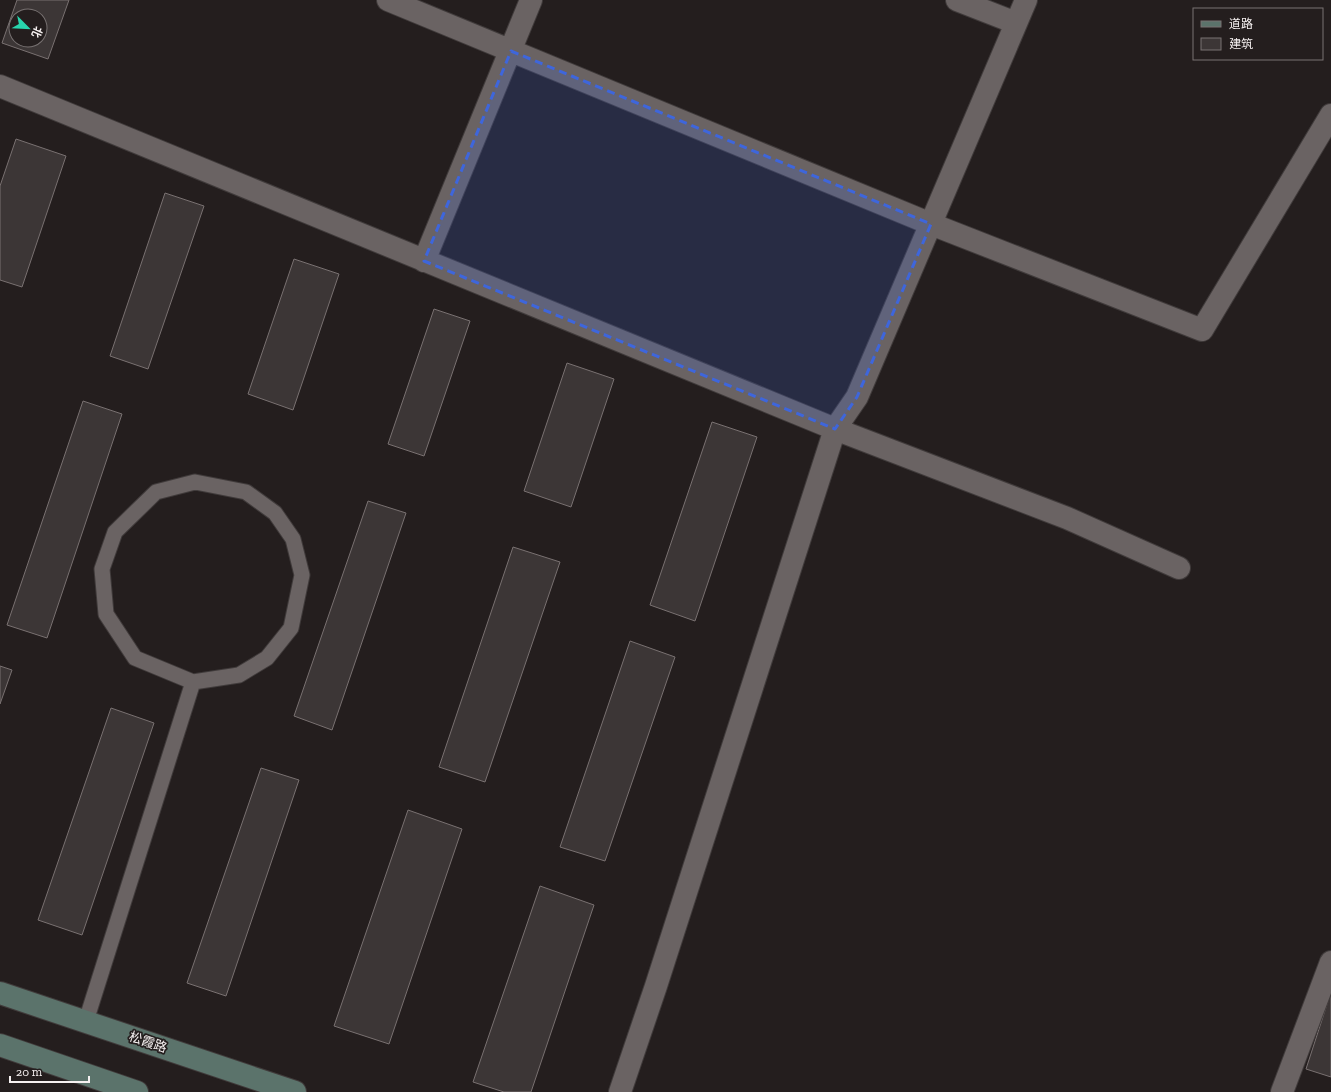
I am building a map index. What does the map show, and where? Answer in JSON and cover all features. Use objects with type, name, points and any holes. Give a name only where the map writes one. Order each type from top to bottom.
[{"type":"main road","name":"松霞路","points":[[0,993],[295,1092]]},
{"type":"main road","points":[[0,1045],[137,1092]]},
{"type":"street","points":[[388,0],[931,224],[1202,330],[1331,115]]},
{"type":"street","points":[[424,261],[531,0]]},
{"type":"street","points":[[957,0],[1016,23]]},
{"type":"street","points":[[620,1092],[656,986],[835,430],[857,397],[1026,0]]},
{"type":"street","points":[[0,86],[835,430],[1067,518],[1179,568]]},
{"type":"street","points":[[1282,1092],[1331,962]]},
{"type":"lane","points":[[195,482],[246,492],[275,513],[292,540],[302,575],[291,628],[267,658],[239,675],[193,682],[135,658],[106,614],[102,569],[115,532],[156,492],[195,482]]},
{"type":"lane","points":[[86,1021],[193,682]]},
{"type":"highlighted area","points":[[511,51],[931,224],[857,397],[835,429],[424,261]]},
{"type":"building","points":[[17,0],[69,0],[48,59],[16,48],[48,48],[48,8],[14,8]]},
{"type":"building","points":[[8,26],[8,45],[2,43]]},
{"type":"building","points":[[16,139],[66,156],[22,287],[0,280],[0,186]]},
{"type":"building","points":[[165,193],[204,206],[148,369],[110,356]]},
{"type":"building","points":[[294,259],[339,274],[293,410],[248,394]]},
{"type":"building","points":[[434,309],[470,321],[424,456],[388,444]]},
{"type":"building","points":[[567,363],[614,379],[571,507],[524,491]]},
{"type":"building","points":[[83,401],[122,414],[47,638],[7,625]]},
{"type":"building","points":[[712,422],[757,437],[695,621],[650,605]]},
{"type":"building","points":[[368,501],[406,513],[332,730],[294,716]]},
{"type":"building","points":[[513,547],[560,562],[485,782],[439,767]]},
{"type":"building","points":[[630,641],[675,657],[605,861],[560,847]]},
{"type":"building","points":[[0,666],[12,670],[0,704]]},
{"type":"building","points":[[111,708],[154,723],[82,935],[38,920]]},
{"type":"building","points":[[261,768],[299,780],[226,996],[187,983]]},
{"type":"building","points":[[408,810],[462,829],[389,1044],[334,1026]]},
{"type":"building","points":[[540,886],[594,905],[531,1092],[504,1092],[473,1082]]},
{"type":"building","points":[[1331,992],[1331,1077],[1306,1069]]}]
